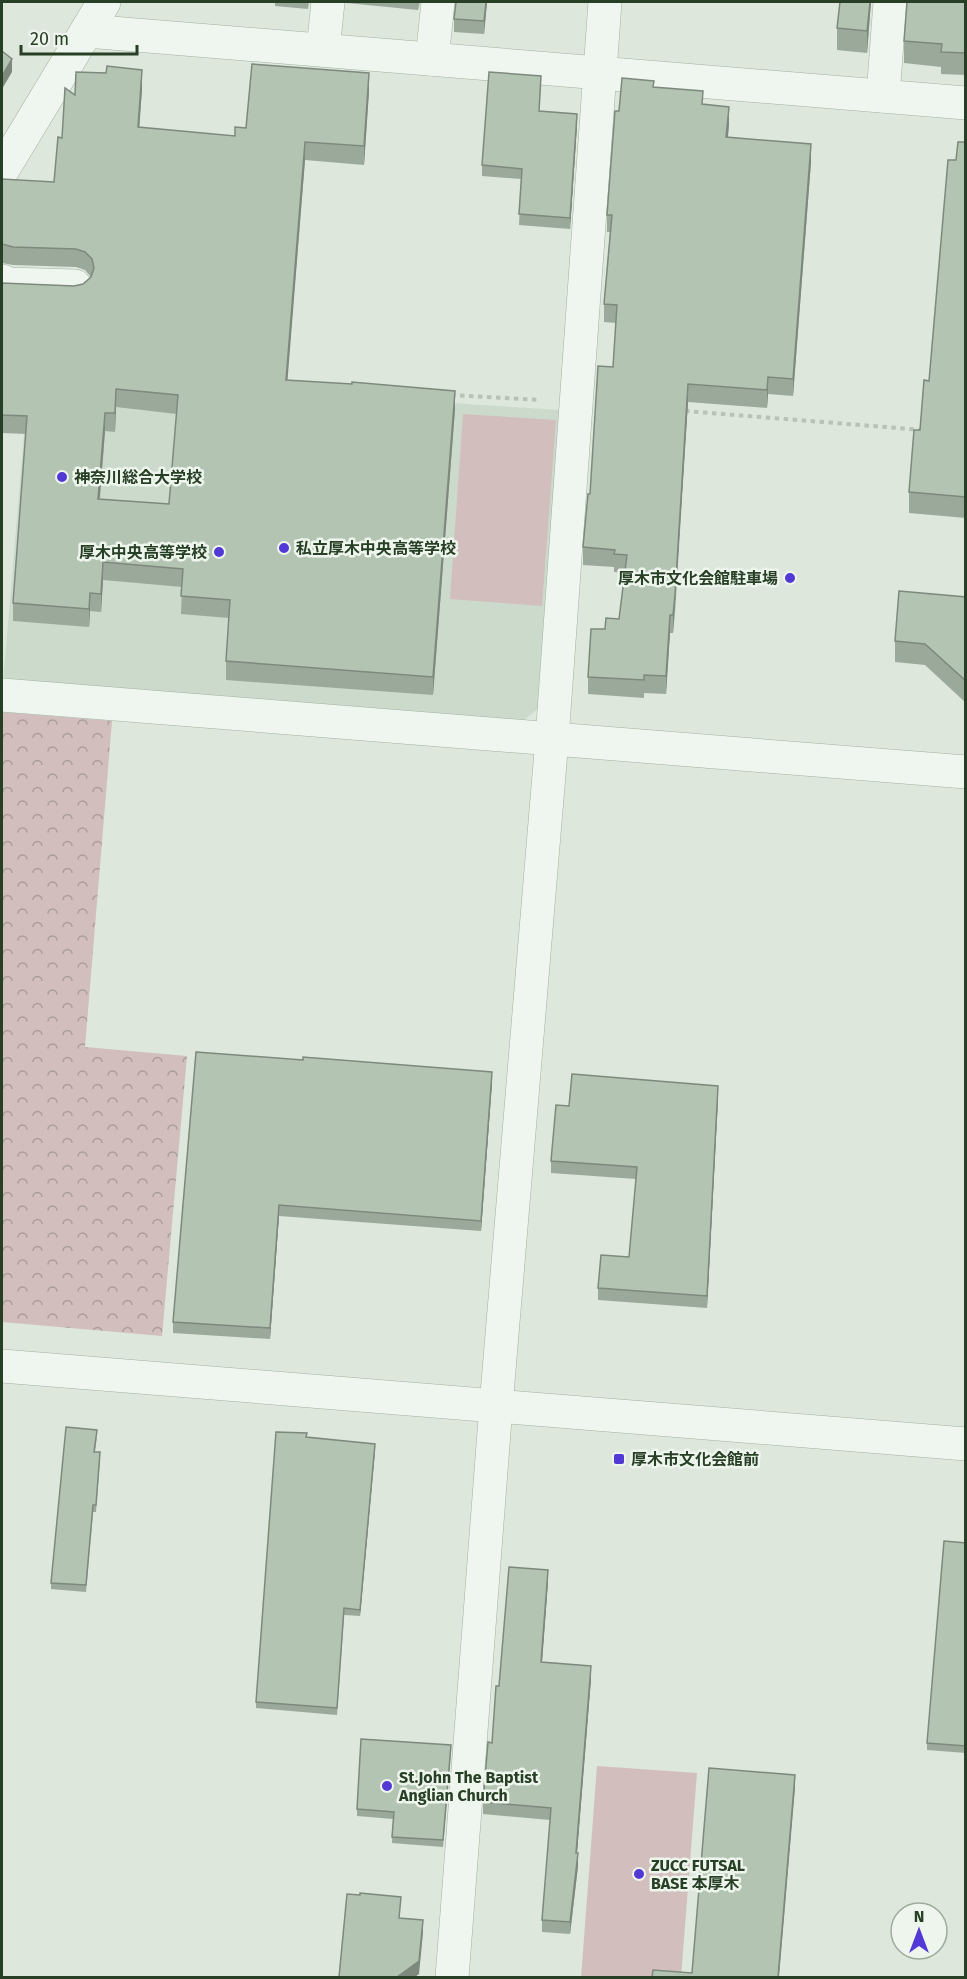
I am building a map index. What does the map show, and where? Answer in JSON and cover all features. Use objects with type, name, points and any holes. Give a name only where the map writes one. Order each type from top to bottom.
[{"type":"street","points":[[2,171],[12,129],[87,31],[104,2]]},
{"type":"street","points":[[323,50],[328,2]]},
{"type":"street","points":[[432,59],[438,2]]},
{"type":"street","points":[[452,1977],[496,1406],[552,739],[605,2]]},
{"type":"street","points":[[883,96],[890,2]]},
{"type":"street","points":[[87,31],[966,103]]},
{"type":"street","points":[[2,281],[9,284],[75,286]]},
{"type":"street","points":[[2,695],[966,772]]},
{"type":"street","points":[[2,1366],[966,1444]]},
{"type":"path","points":[[444,394],[576,403]]},
{"type":"path","points":[[682,411],[930,430]]},
{"type":"shaded area","name":"私立厚木中央高等学校","points":[[29,375],[564,412],[540,707],[523,721],[3,683]]},
{"type":"green space","points":[[463,414],[556,420],[542,606],[450,599]]},
{"type":"green space","points":[[2,712],[112,721],[85,1047],[187,1056],[162,1336],[2,1322]]},
{"type":"green space","name":"ZUCC FUTSAL BASE 本厚木","points":[[597,1766],[697,1773],[681,1977],[581,1978]]},
{"type":"building","points":[[456,2],[486,2],[484,21],[454,19]]},
{"type":"building","points":[[840,2],[870,2],[867,31],[837,28]]},
{"type":"building","points":[[907,2],[966,2],[966,53],[941,52],[942,44],[904,41]]},
{"type":"building","points":[[2,51],[12,59],[2,76]]},
{"type":"building","points":[[252,64],[369,73],[364,146],[305,142],[286,380],[352,384],[352,382],[455,391],[433,677],[226,661],[230,600],[181,596],[183,569],[103,562],[101,594],[90,593],[89,609],[13,603],[27,416],[2,415],[2,283],[74,286],[83,284],[91,277],[94,268],[92,259],[85,252],[76,249],[13,247],[2,244],[2,179],[54,182],[58,137],[62,138],[65,88],[75,95],[76,72],[106,73],[107,66],[142,70],[138,127],[235,136],[235,127],[246,128]],"holes":[[[116,389],[178,395],[169,504],[98,499],[105,413],[115,413]]]},
{"type":"building","points":[[489,72],[541,76],[539,111],[577,114],[570,218],[519,214],[522,169],[482,165]]},
{"type":"building","points":[[622,78],[654,81],[653,87],[703,91],[702,104],[729,107],[726,137],[811,144],[793,379],[768,377],[767,390],[688,384],[675,595],[673,615],[670,615],[666,676],[644,675],[644,680],[588,677],[591,629],[605,629],[606,618],[619,619],[627,555],[614,554],[615,550],[583,547],[588,494],[590,494],[598,366],[613,367],[617,305],[604,304],[612,215],[607,215],[615,111],[619,111]]},
{"type":"building","points":[[958,142],[966,142],[966,497],[909,492],[914,430],[920,430],[924,380],[929,381],[948,160],[956,160]]},
{"type":"building","points":[[899,591],[966,597],[966,681],[925,644],[895,641]]},
{"type":"building","points":[[196,1052],[303,1060],[303,1057],[492,1072],[481,1221],[279,1205],[270,1328],[173,1322]]},
{"type":"building","points":[[572,1074],[718,1086],[707,1296],[598,1288],[601,1255],[629,1257],[637,1167],[551,1161],[556,1105],[569,1106]]},
{"type":"building","points":[[66,1427],[97,1430],[94,1452],[100,1452],[86,1585],[51,1583]]},
{"type":"building","points":[[276,1432],[307,1433],[306,1437],[375,1444],[360,1610],[344,1608],[337,1708],[256,1702]]},
{"type":"building","points":[[944,1541],[966,1543],[966,1746],[927,1743]]},
{"type":"building","points":[[509,1567],[548,1570],[541,1662],[591,1666],[576,1853],[578,1853],[570,1922],[542,1920],[551,1808],[483,1802],[488,1742],[492,1743],[496,1686],[499,1686]]},
{"type":"building","points":[[361,1739],[451,1745],[443,1840],[392,1837],[394,1812],[357,1809]]},
{"type":"building","points":[[709,1768],[795,1775],[778,1977],[652,1977],[653,1970],[692,1973]]},
{"type":"building","points":[[360,1893],[401,1897],[399,1918],[423,1920],[419,1961],[397,1977],[339,1977],[347,1894],[360,1895]]},
{"type":"place","name":"神奈川総合大学校","points":[[62,477]]},
{"type":"place","name":"私立厚木中央高等学校","points":[[284,548]]},
{"type":"place","name":"厚木中央高等学校","points":[[219,552]]},
{"type":"place","name":"厚木市文化会館駐車場","points":[[790,578]]},
{"type":"place","name":"厚木市文化会館前","points":[[619,1459]]},
{"type":"place","name":"St.John The Baptist Anglian Church","points":[[387,1786]]},
{"type":"place","name":"ZUCC FUTSAL BASE 本厚木","points":[[639,1874]]}]
